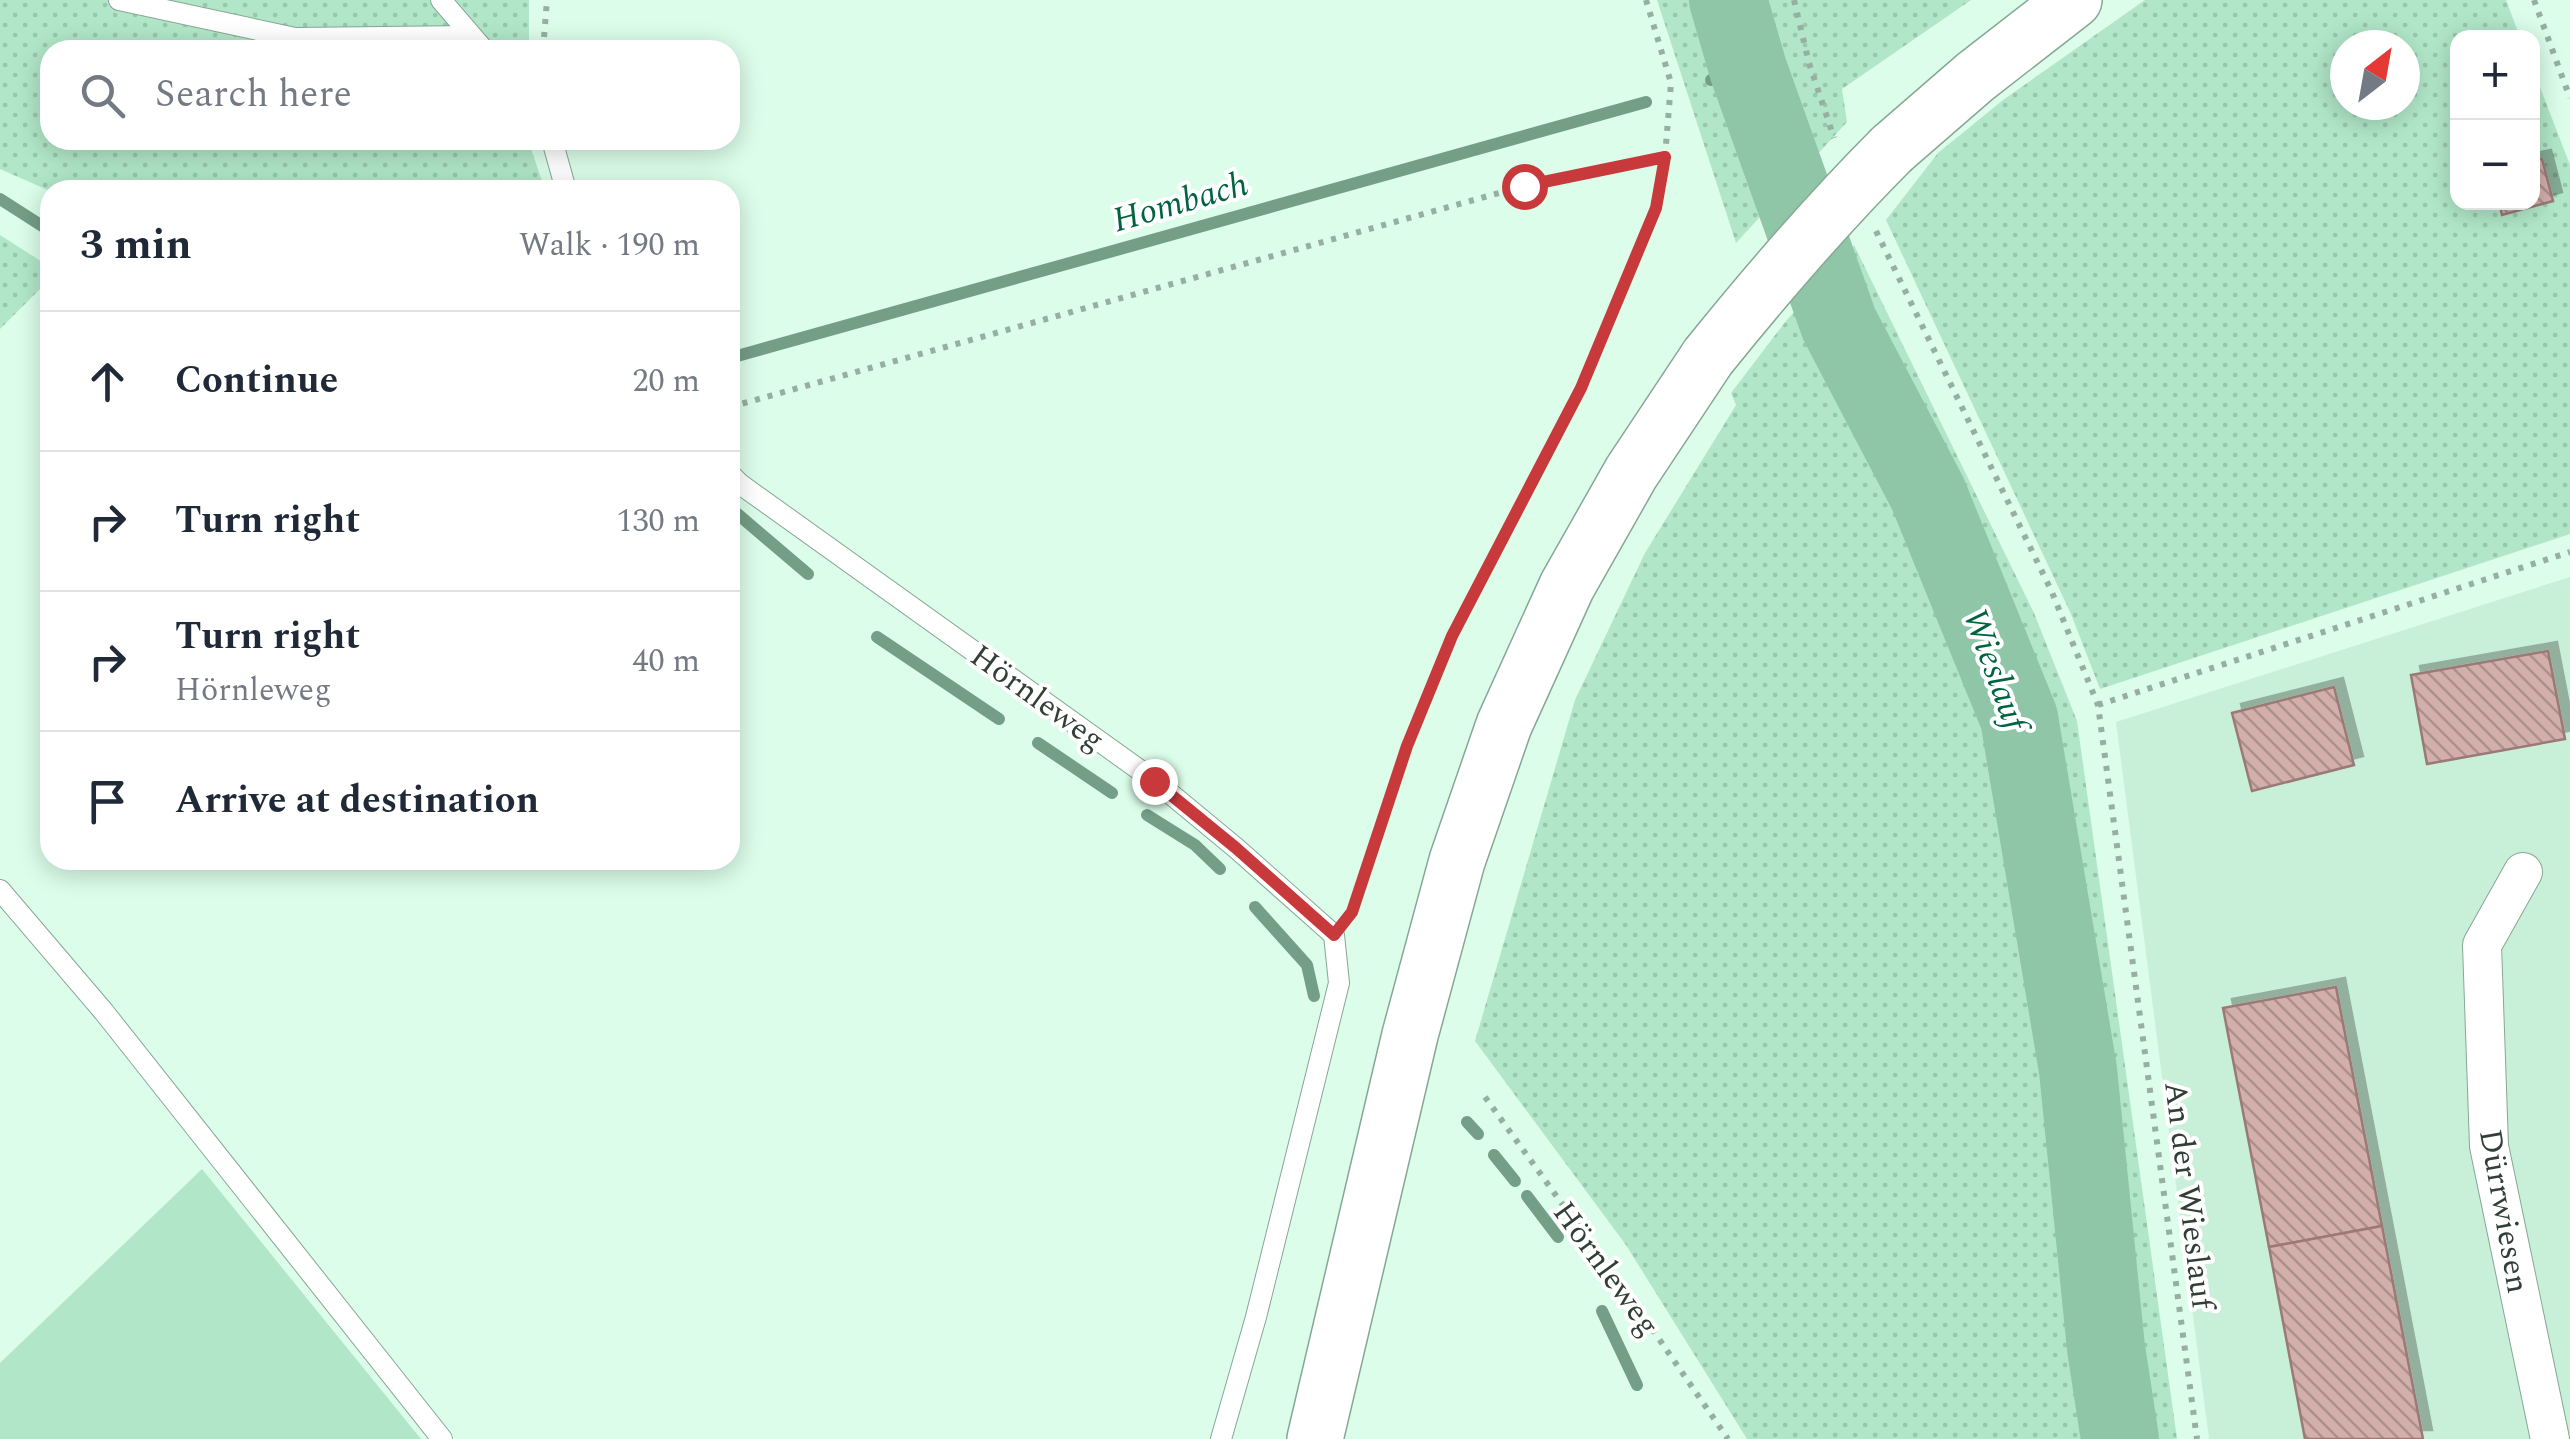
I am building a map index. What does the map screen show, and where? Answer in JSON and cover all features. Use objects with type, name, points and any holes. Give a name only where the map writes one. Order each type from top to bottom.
[{"type":"main road","points":[[1316,1439],[1410,1035],[1458,860],[1504,725],[1567,586],[1631,474],[1708,357],[1774,275],[1892,149],[1975,77],[2074,0]]},
{"type":"street","name":"Dürrwiesen","points":[[2523,872],[2482,945],[2488,1146],[2550,1439]]},
{"type":"lane","points":[[119,0],[295,38],[368,40]]},
{"type":"lane","points":[[441,0],[474,40]]},
{"type":"lane","points":[[555,150],[563,180]]},
{"type":"lane","name":"Hörnleweg","points":[[740,484],[1154,781],[1334,935]]},
{"type":"lane","points":[[0,890],[104,1012],[442,1439]]},
{"type":"lane","points":[[1220,1439],[1256,1317],[1339,982],[1334,935]]},
{"type":"path","points":[[545,40],[547,0]]},
{"type":"path","points":[[1334,935],[1352,912],[1407,746],[1452,636],[1581,388],[1656,208],[1671,83],[1646,0]]},
{"type":"path","points":[[1794,0],[1830,128]]},
{"type":"path","points":[[2534,0],[2570,98]]},
{"type":"path","points":[[740,403],[1505,191],[1665,157]]},
{"type":"path","name":"An der Wieslauf","points":[[1882,243],[2051,590],[2098,705],[2196,1439]]},
{"type":"path","points":[[2098,705],[2570,552]]},
{"type":"path","name":"Hörnleweg","points":[[1485,1098],[1728,1439]]},
{"type":"shaded area","points":[[0,0],[529,0],[529,40],[40,40],[40,150],[531,150],[542,180],[40,180],[40,187],[0,169]]},
{"type":"shaded area","points":[[1657,0],[1971,0],[1842,89],[1847,122],[1736,243]]},
{"type":"shaded area","points":[[2145,0],[2506,0],[2517,30],[2450,30],[2450,210],[2540,210],[2540,87],[2570,165],[2570,534],[2100,689],[2071,614],[1886,220],[1938,153],[2003,100]]},
{"type":"shaded area","points":[[0,235],[40,261],[40,289],[0,329]]},
{"type":"shaded area","points":[[1854,245],[2034,613],[2077,721],[2177,1439],[1747,1439],[1626,1245],[1475,1041],[1575,700],[1645,553],[1736,405],[1731,393],[1786,321]]},
{"type":"shaded area","points":[[2570,577],[2570,1439],[2209,1439],[2116,722]]},
{"type":"shaded area","points":[[202,1169],[421,1439],[0,1439],[0,1363]]},
{"type":"building","points":[[2540,159],[2553,201],[2540,205]]},
{"type":"building","points":[[2548,651],[2565,739],[2427,764],[2411,675]]},
{"type":"building","points":[[2334,687],[2354,765],[2252,791],[2232,713]]},
{"type":"building","points":[[2336,987],[2382,1226],[2269,1247],[2223,1008]]},
{"type":"building","points":[[2382,1226],[2423,1439],[2305,1439],[2269,1247]]},
{"type":"waterway","name":"Wieslauf","points":[[1728,0],[1748,69],[1839,324],[1928,494],[2019,718],[2078,1070],[2106,1348],[2120,1439]]},
{"type":"waterway","name":"Hombach","points":[[1711,80],[1748,69]]},
{"type":"waterway","name":"Hombach","points":[[740,355],[1646,102]]},
{"type":"waterway","name":"Hombach","points":[[0,199],[40,225]]},
{"type":"waterway","points":[[740,516],[808,574]]},
{"type":"waterway","points":[[877,637],[999,719]]},
{"type":"waterway","points":[[1038,743],[1112,793]]},
{"type":"waterway","points":[[1147,815],[1195,845],[1220,869]]},
{"type":"waterway","points":[[1255,907],[1307,965],[1314,996]]},
{"type":"waterway","points":[[1467,1122],[1478,1134]]},
{"type":"waterway","points":[[1494,1155],[1515,1181]]},
{"type":"waterway","points":[[1527,1196],[1558,1237]]},
{"type":"waterway","points":[[1602,1311],[1637,1385]]},
{"type":"route","points":[[1154,781],[1334,935],[1352,912],[1407,746],[1452,636],[1581,388],[1656,208],[1665,157],[1524,186]]}]
